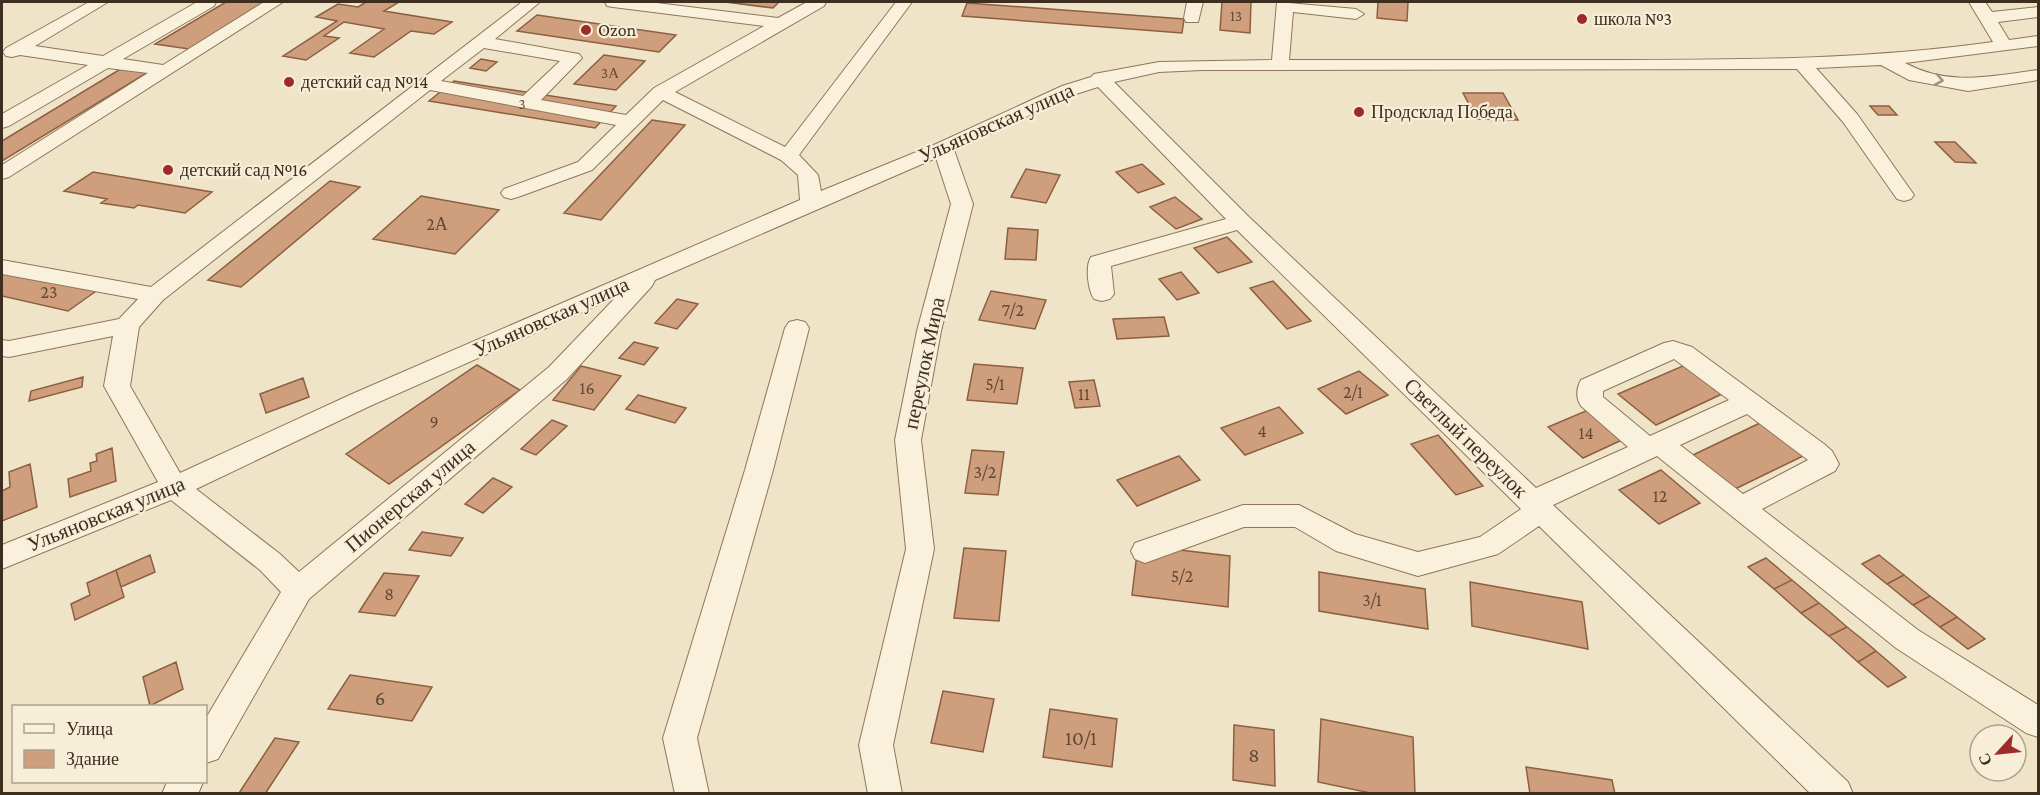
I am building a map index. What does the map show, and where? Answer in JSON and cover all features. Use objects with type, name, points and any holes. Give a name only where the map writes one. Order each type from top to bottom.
[{"type":"street","points":[[9,53],[100,2]]},
{"type":"street","points":[[2,122],[208,2]]},
{"type":"street","points":[[2,173],[163,70],[275,2]]},
{"type":"street","points":[[298,590],[270,562],[174,487],[117,386],[127,325],[155,295],[532,2]]},
{"type":"street","points":[[613,2],[780,23]]},
{"type":"street","points":[[511,193],[585,166],[661,92],[818,2]]},
{"type":"street","points":[[788,156],[904,2]]},
{"type":"street","points":[[1977,2],[2004,46]]},
{"type":"street","points":[[2029,2],[2038,10]]},
{"type":"street","points":[[1280,65],[1285,4],[1356,13]]},
{"type":"street","points":[[1988,18],[2038,10]]},
{"type":"street","points":[[480,42],[573,58],[526,104]]},
{"type":"street","points":[[2031,42],[2038,61]]},
{"type":"street","name":"Ульяновская улица","points":[[2,557],[174,487],[362,400],[1100,78],[1159,67],[1632,66],[1802,63],[1884,59],[2031,42]]},
{"type":"street","points":[[9,53],[107,62],[163,70]]},
{"type":"street","points":[[1884,59],[1915,76],[1968,85],[2038,75]]},
{"type":"street","points":[[1802,63],[1850,118],[1904,195]]},
{"type":"street","name":"Светлый переулок","points":[[1100,78],[1241,222],[1836,794]]},
{"type":"street","points":[[425,84],[631,122]]},
{"type":"street","points":[[661,92],[788,156],[806,169],[811,183],[810,203]]},
{"type":"street","name":"переулок Мира","points":[[885,794],[876,745],[920,549],[908,440],[929,331],[962,204],[943,148]]},
{"type":"street","points":[[1102,294],[1099,262],[1241,222]]},
{"type":"street","points":[[2,267],[155,295]]},
{"type":"street","name":"Пионерская улица","points":[[207,746],[298,590],[558,373],[652,273]]},
{"type":"street","points":[[2,348],[9,349],[127,325]]},
{"type":"street","points":[[692,794],[680,738],[759,470],[797,328]]},
{"type":"street","points":[[1749,503],[1825,464],[1823,458],[1683,353],[1673,349],[1590,386],[1590,400],[1907,639],[2038,722]]},
{"type":"street","points":[[1145,551],[1243,516],[1299,516],[1346,543],[1418,564],[1488,546],[1537,506],[1654,446],[1749,402]]},
{"type":"building","points":[[226,2],[266,2],[189,49],[155,44]]},
{"type":"building","points":[[366,2],[399,2],[384,11],[452,22],[434,34],[411,31],[374,57],[350,53],[384,29],[344,22],[324,36],[339,38],[306,60],[283,56],[337,21],[316,17],[338,4],[358,7]]},
{"type":"building","points":[[725,2],[779,2],[773,8]]},
{"type":"building","points":[[1222,2],[1251,2],[1250,33],[1220,30]]},
{"type":"building","points":[[1378,2],[1408,2],[1407,21],[1377,18]]},
{"type":"building","points":[[967,3],[1184,19],[1182,33],[962,16]]},
{"type":"building","points":[[537,15],[676,35],[659,52],[517,31]]},
{"type":"building","points":[[604,55],[645,61],[616,90],[574,84]]},
{"type":"building","points":[[481,59],[497,62],[486,71],[470,68]]},
{"type":"building","points":[[127,65],[155,68],[2,161],[2,141]]},
{"type":"building","points":[[454,81],[616,106],[595,128],[429,101]]},
{"type":"building","points":[[1463,93],[1503,93],[1518,120],[1477,119]]},
{"type":"building","points":[[1870,106],[1889,106],[1897,115],[1878,115]]},
{"type":"building","points":[[652,120],[685,125],[601,220],[564,213]]},
{"type":"building","points":[[1935,142],[1955,142],[1976,163],[1955,162]]},
{"type":"building","points":[[1142,164],[1164,184],[1138,193],[1116,172]]},
{"type":"building","points":[[1026,169],[1060,175],[1046,203],[1011,197]]},
{"type":"building","points":[[93,172],[212,192],[185,213],[138,205],[134,208],[101,203],[107,199],[64,191]]},
{"type":"building","points":[[330,181],[360,187],[241,287],[208,280]]},
{"type":"building","points":[[421,196],[499,210],[455,254],[373,239]]},
{"type":"building","points":[[1175,197],[1202,219],[1176,229],[1150,207]]},
{"type":"building","points":[[1008,228],[1038,230],[1036,260],[1005,259]]},
{"type":"building","points":[[1227,237],[1252,262],[1218,273],[1194,248]]},
{"type":"building","points":[[2,267],[102,287],[68,311],[2,296]]},
{"type":"building","points":[[1181,272],[1199,293],[1177,300],[1159,279]]},
{"type":"building","points":[[1273,281],[1311,321],[1287,329],[1250,288]]},
{"type":"building","points":[[991,291],[1046,300],[1035,329],[979,320]]},
{"type":"building","points":[[677,299],[698,304],[677,329],[655,323]]},
{"type":"building","points":[[1164,317],[1169,336],[1117,339],[1113,319]]},
{"type":"building","points":[[634,342],[658,348],[644,365],[619,358]]},
{"type":"building","points":[[974,364],[1023,368],[1017,404],[967,400]]},
{"type":"building","points":[[477,365],[520,390],[389,484],[346,454]]},
{"type":"building","points":[[1685,365],[1724,393],[1656,425],[1618,394]]},
{"type":"building","points":[[581,366],[621,376],[594,410],[553,400]]},
{"type":"building","points":[[1359,371],[1388,395],[1346,414],[1318,389]]},
{"type":"building","points":[[83,377],[82,387],[29,401],[31,391]]},
{"type":"building","points":[[303,378],[309,397],[266,413],[260,394]]},
{"type":"building","points":[[1094,380],[1100,406],[1075,408],[1069,382]]},
{"type":"building","points":[[638,395],[686,408],[675,423],[626,409]]},
{"type":"building","points":[[1279,407],[1303,433],[1245,455],[1221,428]]},
{"type":"building","points":[[1588,410],[1624,439],[1583,458],[1548,427]]},
{"type":"building","points":[[552,420],[567,426],[536,455],[521,449]]},
{"type":"building","points":[[1762,422],[1805,455],[1735,489],[1693,455]]},
{"type":"building","points":[[1438,435],[1483,486],[1456,495],[1411,444]]},
{"type":"building","points":[[112,448],[116,481],[70,497],[68,479],[91,471],[90,463],[97,461],[96,454]]},
{"type":"building","points":[[972,450],[1004,452],[998,495],[965,493]]},
{"type":"building","points":[[1179,456],[1200,480],[1137,506],[1117,480]]},
{"type":"building","points":[[30,464],[37,507],[2,521],[2,491],[10,487],[9,472]]},
{"type":"building","points":[[1661,470],[1700,503],[1659,524],[1619,490]]},
{"type":"building","points":[[493,478],[512,487],[483,513],[465,504]]},
{"type":"building","points":[[422,532],[463,538],[451,556],[409,550]]},
{"type":"building","points":[[1138,545],[1230,556],[1228,607],[1132,595]]},
{"type":"building","points":[[964,548],[1006,551],[999,621],[954,618]]},
{"type":"building","points":[[150,555],[155,572],[121,587],[116,570]]},
{"type":"building","points":[[1879,555],[1904,575],[1887,584],[1862,564]]},
{"type":"building","points":[[1766,558],[1792,580],[1774,589],[1748,567]]},
{"type":"building","points":[[116,570],[124,597],[75,620],[71,604],[90,595],[87,583]]},
{"type":"building","points":[[1319,572],[1425,589],[1428,629],[1319,611]]},
{"type":"building","points":[[384,573],[419,576],[395,616],[359,612]]},
{"type":"building","points":[[1904,575],[1930,596],[1913,605],[1887,584]]},
{"type":"building","points":[[1792,580],[1819,603],[1801,613],[1774,589]]},
{"type":"building","points":[[1470,582],[1582,602],[1588,649],[1472,626]]},
{"type":"building","points":[[1930,596],[1957,617],[1940,627],[1913,605]]},
{"type":"building","points":[[1819,603],[1847,627],[1829,636],[1801,613]]},
{"type":"building","points":[[1957,617],[1985,639],[1968,649],[1940,627]]},
{"type":"building","points":[[1847,627],[1876,651],[1858,662],[1829,636]]},
{"type":"building","points":[[1876,651],[1906,677],[1888,687],[1858,662]]},
{"type":"building","points":[[176,662],[183,689],[150,705],[143,677]]},
{"type":"building","points":[[350,675],[432,687],[412,721],[328,709]]},
{"type":"building","points":[[943,691],[994,699],[983,752],[931,743]]},
{"type":"building","points":[[1050,709],[1117,719],[1112,767],[1043,757]]},
{"type":"building","points":[[1321,719],[1413,737],[1415,794],[1375,794],[1318,782]]},
{"type":"building","points":[[1234,725],[1274,730],[1275,786],[1233,780]]},
{"type":"building","points":[[275,738],[299,742],[265,794],[239,793]]},
{"type":"building","points":[[1526,767],[1612,780],[1615,794],[1530,794]]},
{"type":"place","name":"школа №3","points":[[1582,19]]},
{"type":"place","name":"Ozon","points":[[586,30]]},
{"type":"place","name":"детский сад №14","points":[[289,82]]},
{"type":"place","name":"Продсклад Победа","points":[[1359,112]]},
{"type":"place","name":"детский сад №16","points":[[168,170]]}]
